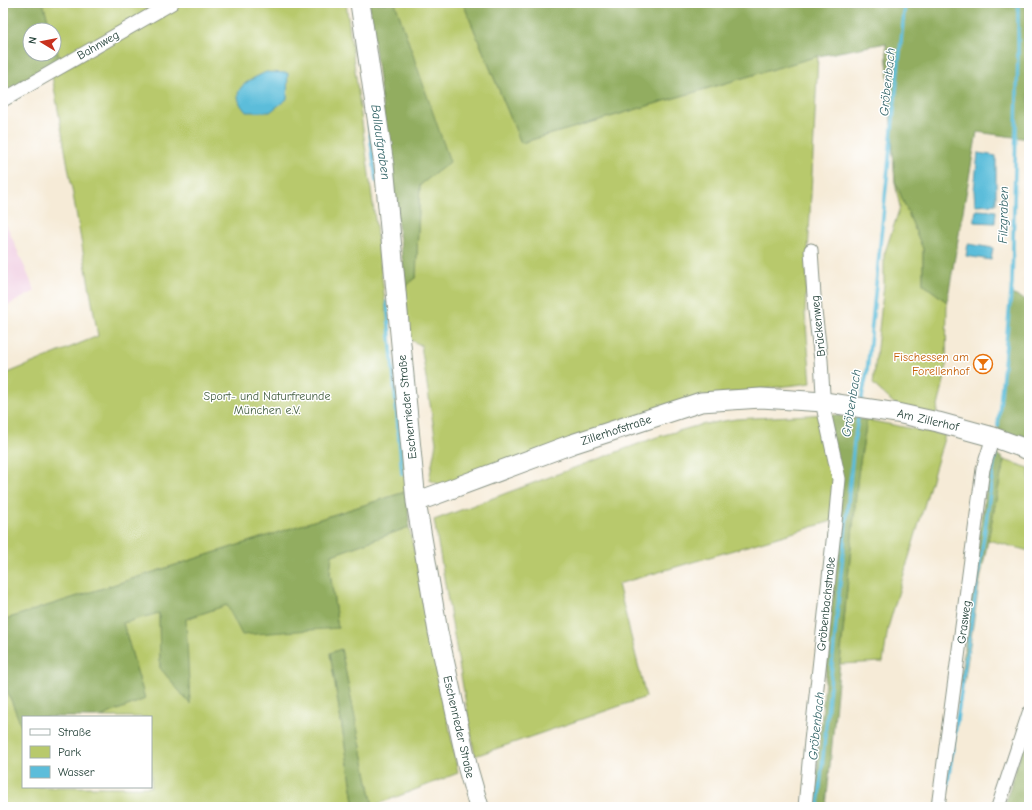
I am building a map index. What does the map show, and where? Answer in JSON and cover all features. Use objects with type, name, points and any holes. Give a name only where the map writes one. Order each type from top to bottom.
[{"type":"street","name":"Bahnweg","points":[[3,100],[172,3]]},
{"type":"street","name":"Eschenrieder Straße","points":[[360,3],[384,165],[416,502],[438,632],[468,769],[479,807]]},
{"type":"street","name":"Brückenweg","points":[[811,250],[824,402]]},
{"type":"street","name":"Zillerhofstraße","points":[[416,502],[572,444],[701,402],[761,398],[824,402]]},
{"type":"street","name":"Am Zillerhof","points":[[824,402],[897,413],[938,422],[993,437],[1029,450]]},
{"type":"street","name":"Gröbenbachstraße","points":[[805,807],[839,479],[824,411],[824,402]]},
{"type":"street","name":"Grasweg","points":[[938,807],[983,469],[993,437]]},
{"type":"street","points":[[998,807],[1029,713]]},
{"type":"shaded area","points":[[3,217],[35,291],[3,308]]},
{"type":"green space","points":[[3,3],[43,3],[49,22],[22,22],[22,62],[58,62],[3,95]]},
{"type":"green space","points":[[43,3],[161,3],[62,60],[62,22],[49,22]]},
{"type":"green space","name":"Sport- und Naturfreunde München e.V.","points":[[181,3],[346,3],[375,219],[408,491],[3,620],[3,375],[98,336],[52,76]]},
{"type":"green space","points":[[369,3],[395,3],[450,162],[420,185],[416,277],[406,287]]},
{"type":"green space","points":[[395,3],[463,3],[521,143],[818,56],[805,313],[811,383],[696,397],[444,486],[429,480],[436,443],[421,345],[408,339],[406,287],[416,277],[420,185],[449,162]]},
{"type":"green space","points":[[463,3],[1026,3],[1029,64],[1029,139],[977,132],[947,302],[923,284],[923,249],[895,181],[886,43],[818,56],[521,143]]},
{"type":"green space","points":[[886,42],[895,181],[923,249],[923,284],[947,302],[946,372],[936,415],[899,408],[873,384],[884,284],[884,255],[900,207],[895,183]]},
{"type":"green space","points":[[1011,294],[1029,301],[1029,441],[998,432]]},
{"type":"green space","points":[[828,414],[839,519],[618,584],[646,697],[475,756],[434,520],[657,437],[700,425],[736,419]]},
{"type":"green space","points":[[828,414],[867,420],[858,474],[826,807],[814,807],[839,519]]},
{"type":"green space","points":[[867,420],[945,435],[888,628],[883,662],[840,664],[858,474]]},
{"type":"green space","points":[[991,449],[1004,460],[979,585],[964,684],[960,682]]},
{"type":"green space","points":[[1004,460],[1029,468],[1029,551],[988,540]]},
{"type":"green space","points":[[408,491],[409,527],[332,555],[330,572],[338,628],[242,635],[227,605],[186,619],[190,704],[160,668],[159,613],[123,623],[145,699],[102,716],[22,716],[22,728],[3,680],[3,620]]},
{"type":"green space","points":[[409,527],[430,626],[458,773],[373,806],[341,649],[330,654],[355,807],[3,807],[3,680],[22,728],[22,788],[152,788],[152,716],[102,716],[145,699],[123,623],[159,612],[160,667],[190,703],[185,619],[227,605],[338,628],[330,572],[332,555]]},
{"type":"green space","points":[[341,649],[372,807],[355,807],[330,653]]},
{"type":"green space","points":[[1029,725],[1029,807],[1004,807]]},
{"type":"water","points":[[266,72],[288,73],[287,99],[270,112],[246,112],[239,102],[239,91],[246,83]]},
{"type":"water","points":[[978,153],[996,156],[996,204],[975,205],[974,190]]},
{"type":"water","points":[[976,210],[996,211],[995,223],[974,222]]},
{"type":"water","points":[[968,244],[993,248],[991,260],[966,256]]},
{"type":"waterway","name":"Gröbenbach","points":[[861,402],[867,372],[905,3]]},
{"type":"waterway","name":"Filzgraben","points":[[998,426],[1012,283],[1018,3]]},
{"type":"waterway","name":"Ballaufgraben","points":[[369,125],[376,181]]},
{"type":"waterway","name":"Ballaufgraben","points":[[387,302],[402,474]]},
{"type":"waterway","name":"Gröbenbach","points":[[818,807],[854,442],[859,412]]},
{"type":"waterway","points":[[947,788],[995,455]]},
{"type":"place","name":"Fischessen am Forellenhof","points":[[983,364]]}]
